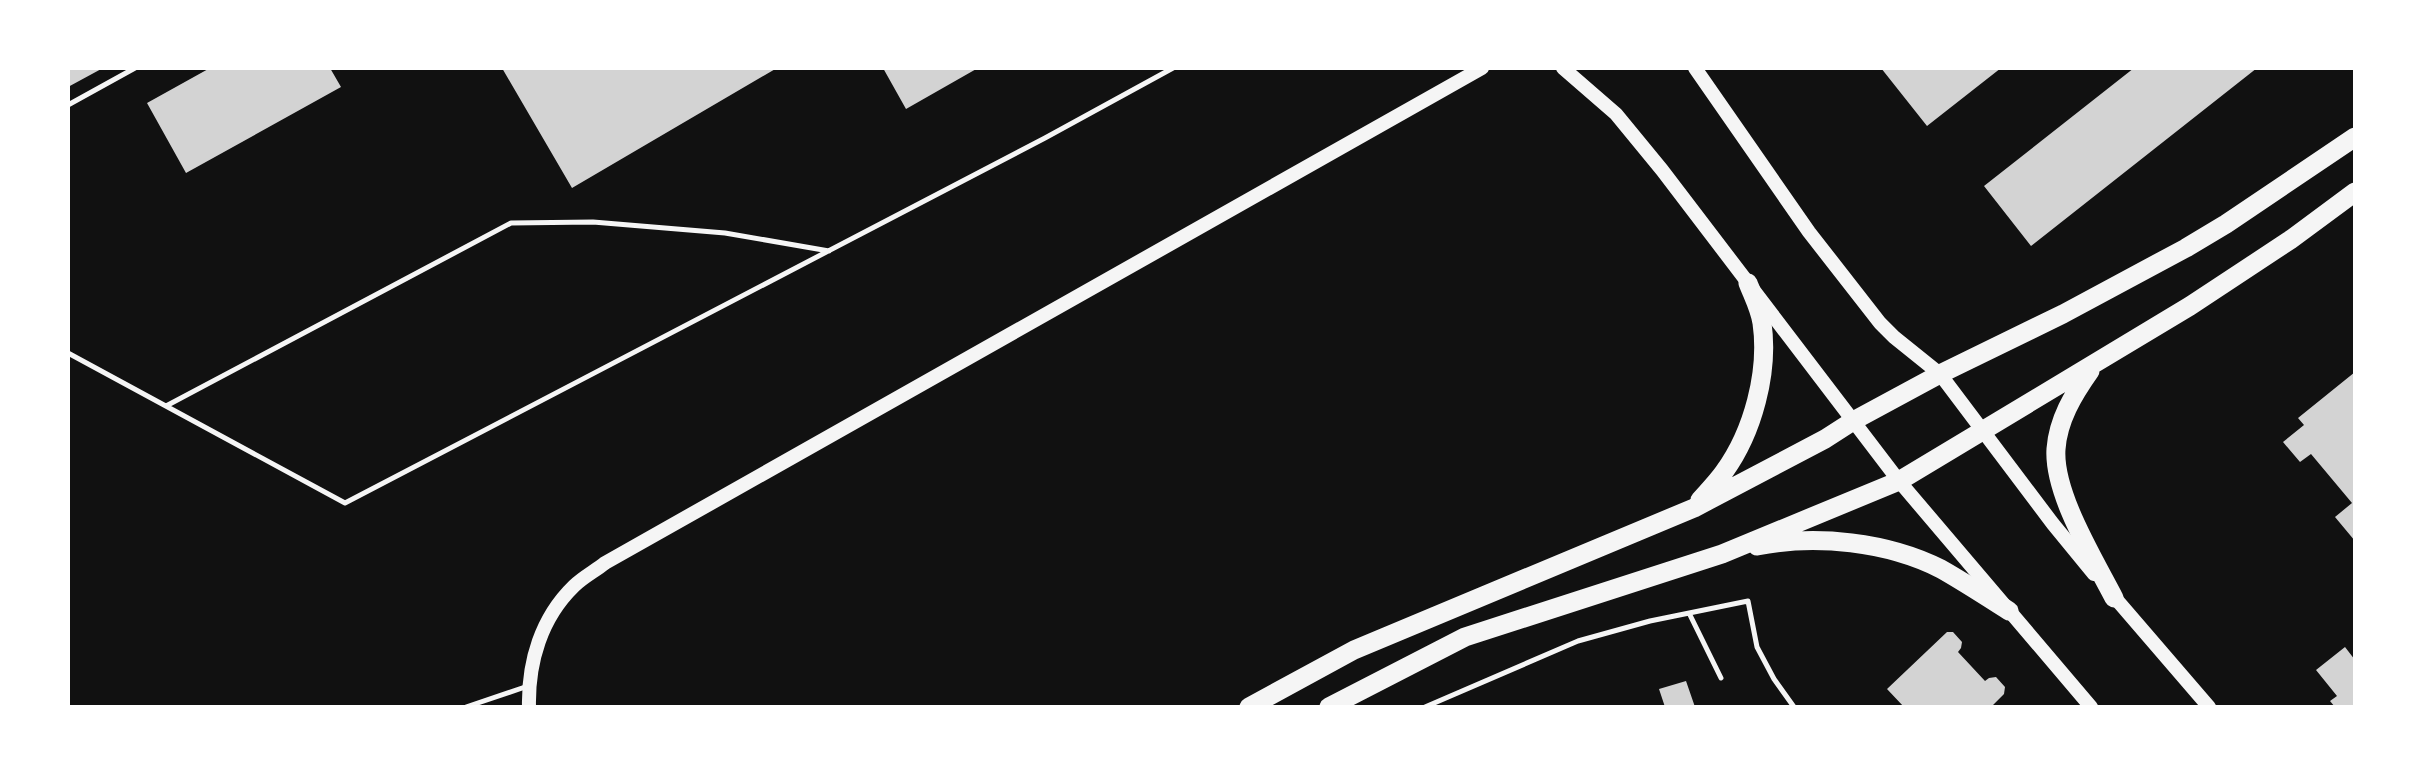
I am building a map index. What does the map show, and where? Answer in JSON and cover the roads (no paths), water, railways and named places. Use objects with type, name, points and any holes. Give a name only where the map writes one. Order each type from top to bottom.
[{"type":"highway","points":[[1249,707],[1354,650],[1694,508],[1940,374],[2063,314],[2186,248],[2355,137]]},
{"type":"highway","points":[[1329,707],[1465,637],[1722,554],[1899,481],[2237,276],[2355,192]]},
{"type":"highway","points":[[1694,508],[1725,471],[1738,449],[1754,404],[1762,364],[1762,321],[1748,283]]},
{"type":"highway","points":[[2094,365],[2068,406],[2060,429],[2056,463],[2068,506],[2114,598]]},
{"type":"highway","points":[[1722,554],[1769,544],[1808,542],[1871,546],[1914,558],[1940,569],[2009,611]]},
{"type":"main road","points":[[529,707],[528,686],[535,650],[550,613],[575,585],[605,563],[1482,68]]},
{"type":"main road","points":[[1563,68],[1616,114],[1662,170],[1899,481],[2091,707]]},
{"type":"main road","points":[[1698,68],[1705,85],[1809,232],[1880,323],[1940,374],[2053,524],[2209,707]]},
{"type":"lane","points":[[68,105],[135,68]]},
{"type":"lane","points":[[68,354],[345,503],[1173,68]]},
{"type":"lane","points":[[166,406],[511,223],[593,222],[725,233],[829,251]]},
{"type":"lane","points":[[1425,707],[1578,641],[1650,621],[1690,615],[1748,601],[1756,647],[1794,707]]},
{"type":"lane","points":[[1690,615],[1721,678]]},
{"type":"lane","points":[[466,707],[528,686]]}]
